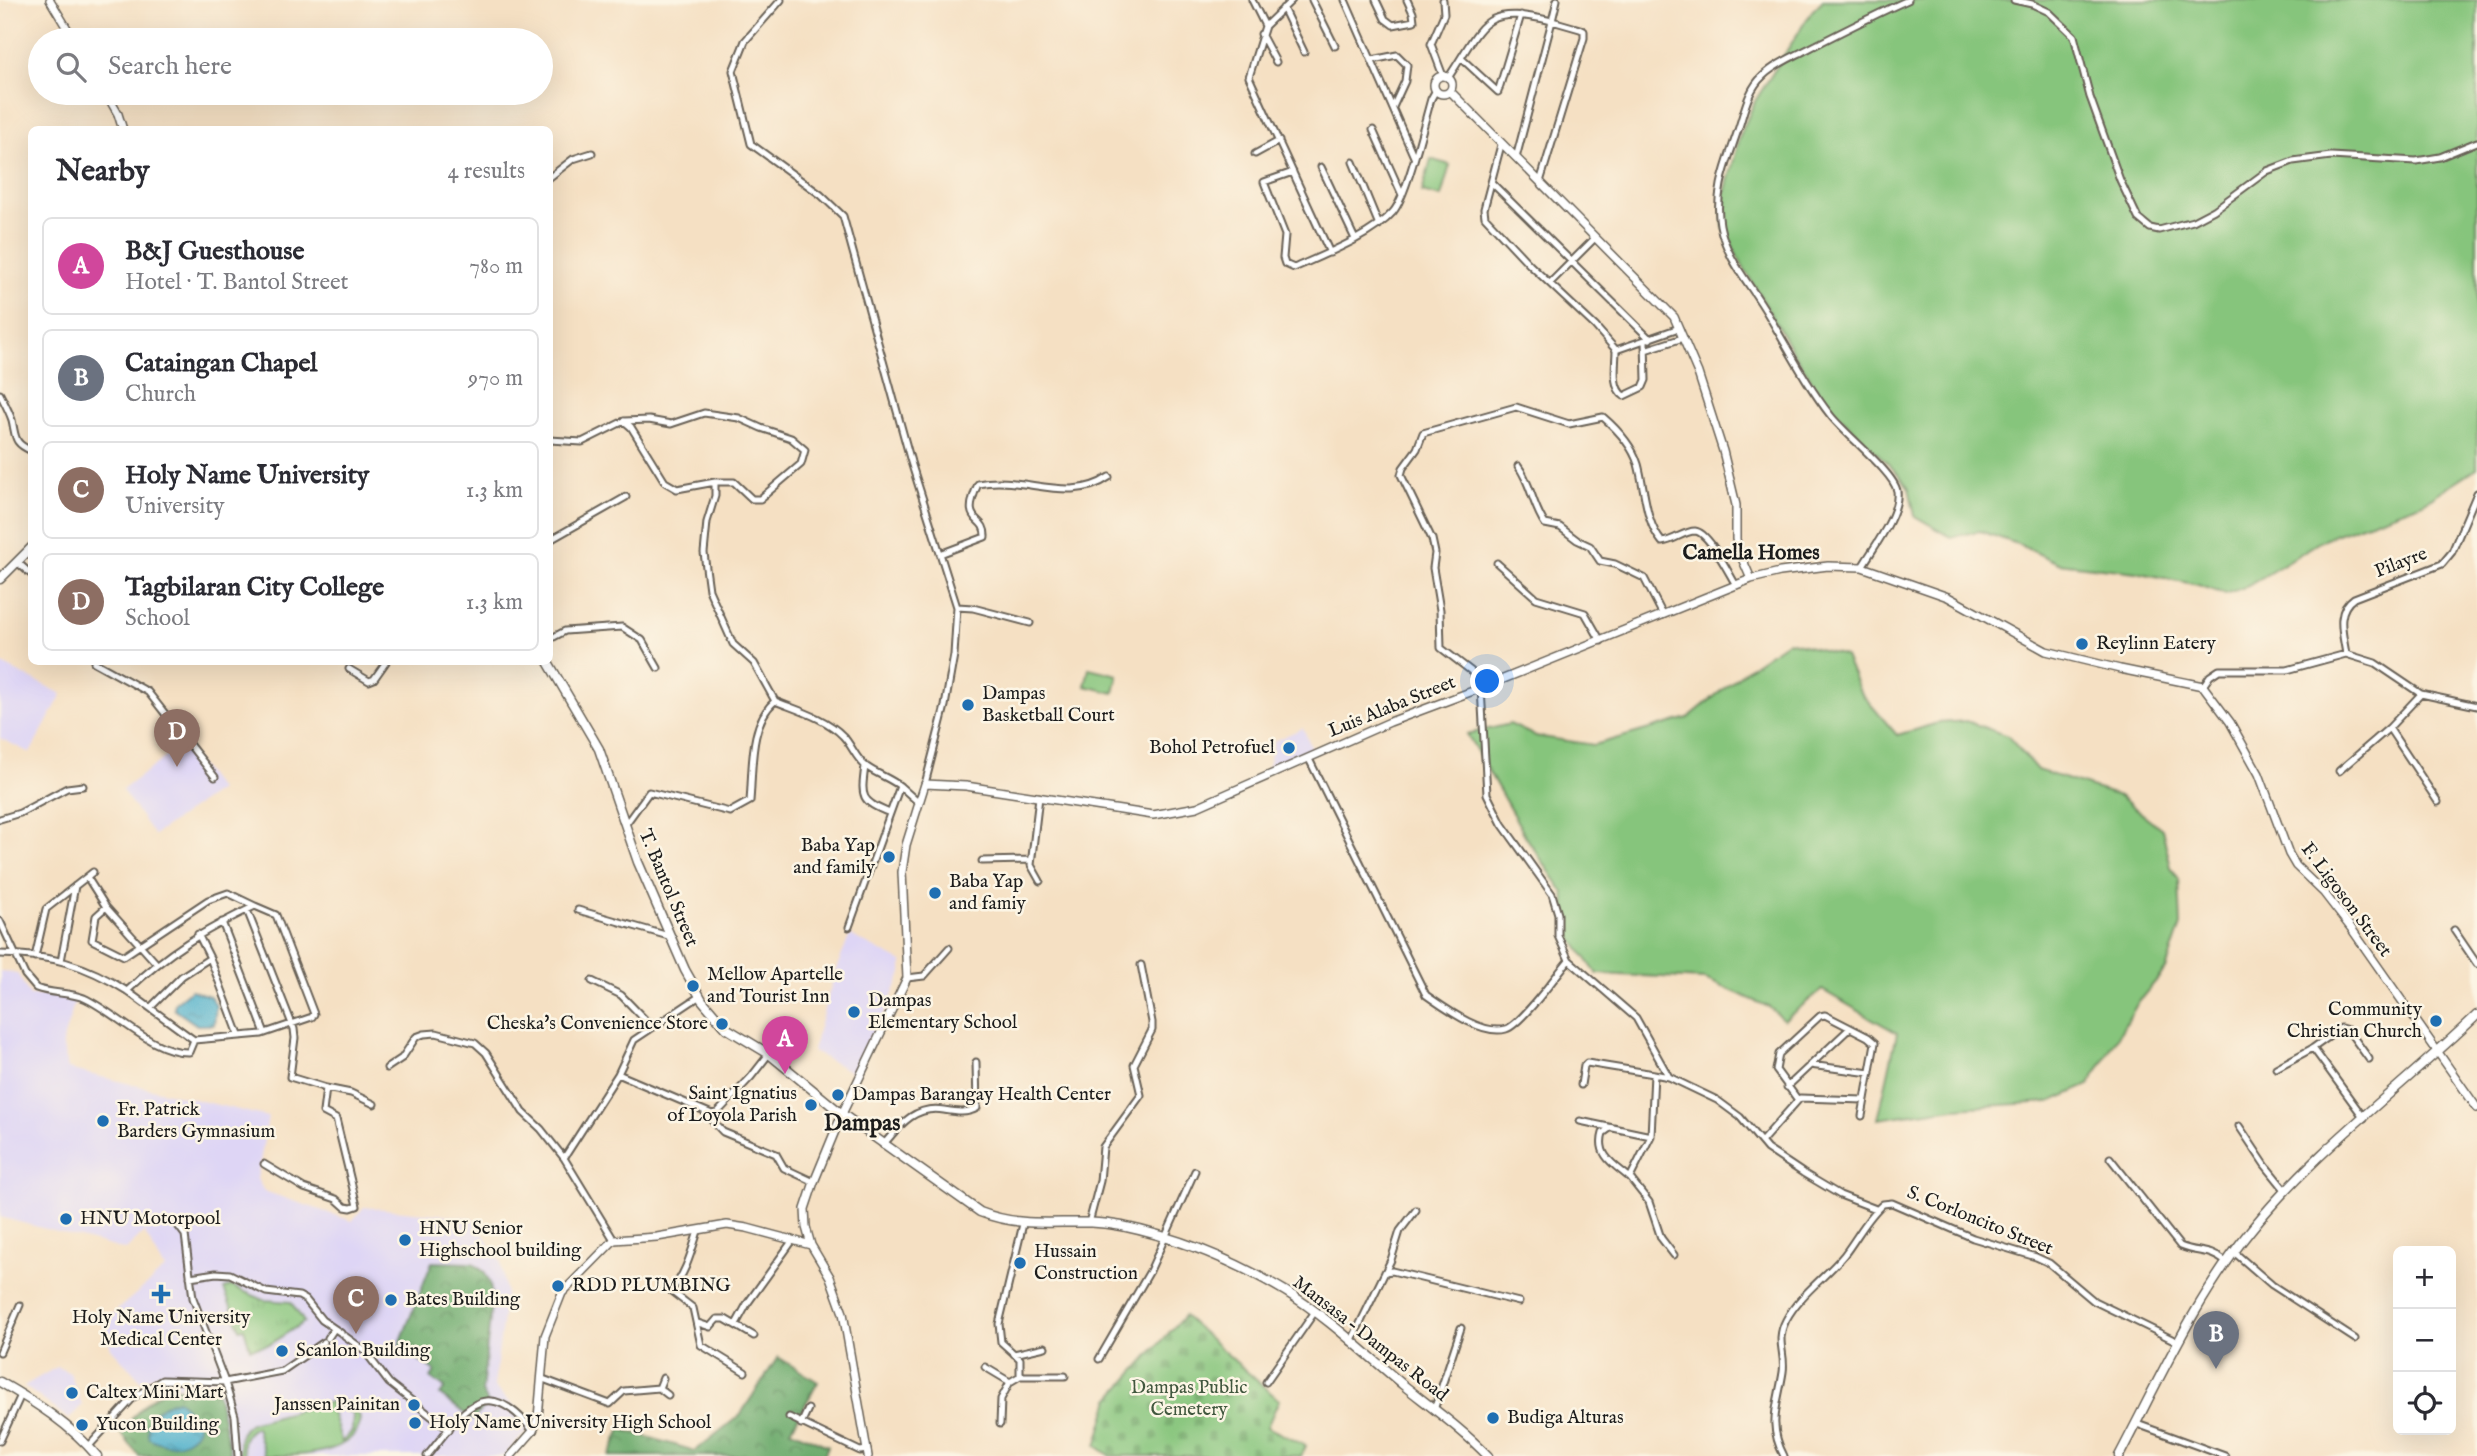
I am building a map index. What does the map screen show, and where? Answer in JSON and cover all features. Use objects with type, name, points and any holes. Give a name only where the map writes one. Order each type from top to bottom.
[{"type":"main road","points":[[0,579],[28,551]]},
{"type":"main road","name":"T. Bantol Street","points":[[550,665],[599,749],[638,862],[685,970],[700,996],[726,1028],[769,1054],[842,1114]]},
{"type":"main road","points":[[2119,1456],[2178,1342],[2234,1252],[2286,1191],[2477,1015]]},
{"type":"main road","name":"Mansasa – Dampas Road","points":[[842,1114],[980,1212],[1023,1224],[1089,1223],[1121,1226],[1166,1238],[1224,1260],[1287,1292],[1488,1456]]},
{"type":"main road","points":[[0,1382],[60,1421],[97,1456]]},
{"type":"street","points":[[50,0],[67,28]]},
{"type":"street","points":[[781,0],[745,41],[733,71],[751,144],[821,195],[843,216],[911,462],[957,607],[954,654],[945,706],[906,845],[902,872],[907,978],[842,1114],[805,1209],[811,1245],[830,1277],[843,1313],[863,1453]]},
{"type":"street","points":[[1252,0],[1265,26]]},
{"type":"street","points":[[1292,0],[1265,26],[1249,77],[1329,253]]},
{"type":"street","points":[[1312,0],[1335,46]]},
{"type":"street","points":[[1345,0],[1414,157]]},
{"type":"street","points":[[1376,0],[1385,19],[1393,25],[1414,21],[1407,0]]},
{"type":"street","points":[[1443,0],[1444,14],[1431,44],[1445,77],[1452,85],[1450,91]]},
{"type":"street","points":[[1516,158],[1557,0]]},
{"type":"street","points":[[1862,567],[1895,509],[1897,490],[1888,475],[1835,421],[1797,367],[1767,312],[1741,274],[1720,227],[1720,193],[1723,170],[1749,97],[1759,79],[1795,56],[1908,0]]},
{"type":"street","points":[[2014,0],[2049,12],[2074,36],[2090,97],[2125,191],[2138,218],[2150,228],[2159,230],[2193,221],[2214,211],[2267,171],[2292,161],[2330,156],[2416,161],[2440,157],[2477,142]]},
{"type":"street","points":[[1283,8],[1304,52]]},
{"type":"street","points":[[1293,172],[1264,183],[1285,235],[1285,264],[1294,268],[1355,239],[1379,225],[1393,212],[1402,195],[1436,90],[1436,81],[1445,77],[1461,58],[1483,23],[1499,15],[1521,15],[1584,31],[1540,182]]},
{"type":"street","points":[[1461,58],[1497,92],[1521,15]]},
{"type":"street","points":[[1261,34],[1276,62]]},
{"type":"street","points":[[1372,60],[1396,55],[1407,65],[1405,81],[1393,107]]},
{"type":"street","points":[[1436,90],[1442,94],[1450,91]]},
{"type":"street","points":[[1450,91],[1501,145],[1664,305],[1679,328],[1698,373],[1734,489],[1737,505],[1735,539],[1751,579]]},
{"type":"street","points":[[113,105],[122,126]]},
{"type":"street","points":[[1373,130],[1402,195]]},
{"type":"street","points":[[1255,154],[1279,141]]},
{"type":"street","points":[[1501,145],[1484,209],[1485,217],[1616,350],[1616,386],[1624,396],[1643,387],[1646,380],[1647,340]]},
{"type":"street","points":[[553,175],[573,159],[592,153]]},
{"type":"street","points":[[1353,162],[1379,225]]},
{"type":"street","points":[[1321,167],[1355,239]]},
{"type":"street","points":[[1492,183],[1573,262],[1647,340]]},
{"type":"street","points":[[1550,283],[1595,238]]},
{"type":"street","points":[[1616,350],[1679,328]]},
{"type":"street","points":[[1645,349],[1684,338]]},
{"type":"street","points":[[0,394],[11,418],[14,436],[21,446],[28,449]]},
{"type":"street","points":[[1670,1077],[1636,1018],[1569,960],[1558,936],[1556,903],[1552,894],[1502,824],[1487,794],[1481,688],[1471,671],[1448,655],[1439,643],[1440,610],[1435,586],[1432,539],[1401,475],[1403,468],[1417,449],[1423,433],[1516,407],[1569,424],[1603,417],[1629,444],[1651,519],[1662,542],[1690,532],[1700,533],[1710,542],[1736,586]]},
{"type":"street","points":[[553,440],[582,442],[624,421],[649,419],[671,424],[688,416],[704,413],[739,418],[791,438],[805,450],[802,464],[760,499],[752,499],[734,482],[715,482],[677,489],[665,482],[631,427],[624,421]]},
{"type":"street","points":[[1518,466],[1527,478],[1534,503],[1545,524],[1560,527],[1590,546],[1600,561],[1615,564],[1644,578],[1663,615]]},
{"type":"street","points":[[940,554],[985,537],[984,528],[972,516],[970,510],[978,484],[1023,483],[1050,488],[1080,489],[1109,477]]},
{"type":"street","points":[[715,482],[715,496],[707,522],[704,553],[709,590],[733,644],[754,663],[775,701],[813,716],[843,735],[865,766],[889,777],[918,802]]},
{"type":"street","name":"Pilayre","points":[[2346,654],[2341,615],[2345,604],[2354,598],[2442,564],[2452,552],[2477,493]]},
{"type":"street","points":[[553,538],[626,497]]},
{"type":"street","points":[[17,562],[28,572]]},
{"type":"street","points":[[1497,563],[1536,598],[1586,613],[1601,641]]},
{"type":"street","name":"Luis Alaba Street","points":[[925,784],[965,786],[1153,816],[1197,807],[1390,722],[1601,641],[1751,579],[1828,566],[1862,567],[1948,597],[2046,651],[2203,685]]},
{"type":"street","points":[[957,607],[973,608],[1030,623]]},
{"type":"street","points":[[553,637],[565,631],[622,627],[642,640],[658,668]]},
{"type":"street","points":[[2203,685],[2219,670],[2287,670],[2346,654],[2375,663],[2421,694],[2477,706]]},
{"type":"street","points":[[99,665],[148,692],[215,777]]},
{"type":"street","points":[[349,669],[369,681],[374,679],[384,665]]},
{"type":"street","name":"F. Ligoson Street","points":[[2203,685],[2230,722],[2259,774],[2296,866],[2324,893],[2351,928],[2477,1108]]},
{"type":"street","points":[[2339,771],[2389,728],[2421,694]]},
{"type":"street","points":[[625,825],[649,792],[730,812],[750,801],[756,729],[767,708],[775,701]]},
{"type":"street","points":[[2389,728],[2438,802]]},
{"type":"street","points":[[1309,759],[1426,995],[1451,1013],[1476,1025],[1495,1030],[1506,1029],[1518,1022],[1569,960]]},
{"type":"street","points":[[865,766],[862,792],[864,799],[870,805],[890,813]]},
{"type":"street","points":[[0,819],[20,813],[67,788],[83,786]]},
{"type":"street","points":[[849,927],[900,786]]},
{"type":"street","points":[[1039,797],[1031,869],[1040,881]]},
{"type":"street","points":[[982,861],[1031,860]]},
{"type":"street","points":[[35,957],[44,913],[93,872]]},
{"type":"street","points":[[87,877],[106,907],[156,963]]},
{"type":"street","points":[[61,961],[75,886]]},
{"type":"street","points":[[0,954],[82,966],[127,991],[194,1040],[265,1033],[314,1014],[276,915],[228,893],[208,900],[124,956],[92,940],[96,916],[106,907]]},
{"type":"street","points":[[127,991],[156,963],[198,933],[255,906]]},
{"type":"street","points":[[247,910],[295,1038],[290,1077],[351,1093],[374,1104]]},
{"type":"street","points":[[578,910],[672,937]]},
{"type":"street","points":[[0,921],[25,975],[36,988],[70,993],[83,998],[103,1008],[157,1045],[189,1052],[194,1040]]},
{"type":"street","points":[[222,922],[265,1033]]},
{"type":"street","points":[[2454,930],[2477,964]]},
{"type":"street","points":[[198,933],[239,1035]]},
{"type":"street","points":[[907,978],[924,976],[949,948]]},
{"type":"street","points":[[151,1007],[183,976],[210,958]]},
{"type":"street","points":[[1089,1223],[1100,1181],[1103,1147],[1142,1095],[1134,1065],[1152,1030],[1152,1022],[1141,965]]},
{"type":"street","points":[[592,981],[621,995],[652,1027]]},
{"type":"street","points":[[564,1158],[618,1074],[634,1040],[700,996]]},
{"type":"street","points":[[1798,1100],[1776,1070],[1779,1054],[1821,1016],[1825,1016],[1875,1043],[1862,1116]]},
{"type":"street","points":[[1787,1087],[1850,1028]]},
{"type":"street","points":[[2276,1068],[2344,1028],[2369,1059]]},
{"type":"street","points":[[387,1068],[402,1058],[416,1037],[424,1034],[436,1033],[475,1042],[486,1054],[519,1106],[564,1158],[614,1240]]},
{"type":"street","points":[[2313,1048],[2364,1118]]},
{"type":"street","points":[[705,1113],[717,1113],[769,1054]]},
{"type":"street","points":[[883,1144],[910,1116],[931,1108],[969,1113],[978,1108],[976,1062]]},
{"type":"street","name":"S. Corloncito Street","points":[[1581,1085],[1584,1066],[1587,1063],[1670,1077],[1717,1100],[1740,1117],[1767,1149],[1840,1195],[1876,1209],[1882,1204],[1892,1203],[1973,1238],[2036,1257],[2049,1263],[2094,1301],[2178,1342]]},
{"type":"street","points":[[1810,1065],[1870,1073]]},
{"type":"street","points":[[618,1074],[705,1113],[723,1132],[776,1154],[785,1168],[814,1182]]},
{"type":"street","points":[[1630,1178],[1651,1136],[1654,1074]]},
{"type":"street","points":[[264,1164],[297,1184],[335,1199],[345,1207],[357,1206],[336,1119],[323,1112],[326,1088]]},
{"type":"street","points":[[1761,1142],[1798,1100],[1807,1097],[1864,1100]]},
{"type":"street","points":[[1580,1121],[1651,1136]]},
{"type":"street","points":[[2239,1126],[2286,1191]]},
{"type":"street","points":[[1610,1128],[1603,1133],[1601,1153],[1630,1178],[1649,1202],[1661,1238],[1674,1255]]},
{"type":"street","points":[[2110,1158],[2180,1246],[2191,1251],[2204,1250],[2216,1254],[2226,1262]]},
{"type":"street","points":[[1099,1359],[1150,1271],[1195,1171]]},
{"type":"street","points":[[1784,1456],[1778,1444],[1773,1419],[1783,1370],[1780,1345],[1785,1323],[1791,1311],[1862,1233],[1876,1209]]},
{"type":"street","points":[[1351,1342],[1385,1272],[1400,1231],[1416,1210]]},
{"type":"street","points":[[176,1223],[185,1235],[193,1298],[225,1382],[236,1425],[238,1456]]},
{"type":"street","points":[[1020,1376],[1020,1359],[1001,1342],[999,1324],[1023,1224]]},
{"type":"street","points":[[511,1456],[533,1431],[538,1418],[545,1336],[562,1293],[614,1240],[698,1231],[727,1225],[811,1245]]},
{"type":"street","points":[[698,1231],[682,1279],[671,1292],[693,1308],[701,1345],[745,1372]]},
{"type":"street","points":[[736,1324],[747,1304],[793,1240]]},
{"type":"street","points":[[2234,1252],[2272,1285],[2355,1339]]},
{"type":"street","points":[[1385,1272],[1392,1271],[1519,1302]]},
{"type":"street","points":[[190,1277],[230,1274],[266,1292],[299,1296],[306,1300],[322,1321],[364,1350],[389,1382],[449,1430]]},
{"type":"street","points":[[0,1352],[20,1305]]},
{"type":"street","points":[[1266,1382],[1314,1313]]},
{"type":"street","points":[[698,1323],[712,1326],[721,1318],[754,1336]]},
{"type":"street","points":[[1434,1410],[1461,1328]]},
{"type":"street","points":[[89,1446],[134,1397],[162,1380],[225,1382],[282,1371],[326,1340],[334,1329]]},
{"type":"street","points":[[1014,1354],[1045,1347]]},
{"type":"street","points":[[985,1367],[1010,1382]]},
{"type":"street","points":[[1000,1424],[1001,1399],[1010,1382],[1020,1376],[1065,1376]]},
{"type":"street","points":[[659,1388],[663,1378]]},
{"type":"street","points":[[543,1380],[610,1404],[624,1391],[659,1388],[668,1395]]},
{"type":"street","points":[[0,1441],[21,1395]]},
{"type":"street","points":[[427,1456],[473,1404],[491,1399],[501,1403],[533,1431]]},
{"type":"street","points":[[801,1424],[808,1409]]},
{"type":"street","points":[[789,1417],[863,1453]]},
{"type":"street","points":[[2137,1424],[2225,1456]]},
{"type":"shaded area","points":[[0,663],[62,694],[30,753],[0,738]]},
{"type":"shaded area","points":[[1303,728],[1313,751],[1267,770],[1274,741]]},
{"type":"shaded area","points":[[183,744],[219,790],[154,835],[122,790]]},
{"type":"shaded area","name":"Dampas Elementary School","points":[[850,935],[902,962],[902,973],[857,1075],[812,1051],[836,969]]},
{"type":"shaded area","points":[[0,971],[17,973],[30,996],[61,994],[76,998],[62,1043],[68,1069],[268,1117],[257,1179],[264,1191],[352,1221],[364,1207],[473,1218],[501,1262],[506,1294],[494,1386],[532,1425],[504,1456],[225,1456],[218,1388],[164,1385],[163,1372],[141,1381],[111,1348],[103,1322],[165,1269],[144,1232],[126,1250],[0,1217]]},
{"type":"shaded area","points":[[57,1367],[70,1373],[82,1405],[69,1419],[24,1386]]},
{"type":"green space","points":[[1823,0],[2477,0],[2477,468],[2423,503],[2326,538],[2248,586],[2225,594],[2198,585],[2136,572],[2058,563],[2020,545],[1980,531],[1951,537],[1915,516],[1909,488],[1826,402],[1791,349],[1737,256],[1723,225],[1722,204],[1741,133],[1755,101],[1812,11]]},
{"type":"green space","points":[[1431,159],[1450,165],[1441,197],[1422,192]]},
{"type":"green space","points":[[1788,641],[1845,656],[1860,692],[1897,735],[1938,723],[1967,721],[2008,736],[2037,770],[2119,796],[2162,829],[2171,867],[2179,879],[2181,925],[2166,969],[2139,1001],[2089,1085],[2050,1102],[1954,1108],[1878,1119],[1897,1033],[1822,990],[1784,1020],[1769,1007],[1705,979],[1597,974],[1568,933],[1564,893],[1526,837],[1467,734],[1510,724],[1535,736],[1594,745],[1688,718],[1750,667]]},
{"type":"green space","points":[[1089,668],[1118,675],[1114,693],[1085,686]]},
{"type":"green space","points":[[432,1262],[473,1263],[484,1272],[490,1283],[492,1299],[482,1392],[488,1403],[473,1420],[440,1395],[445,1388],[431,1378],[435,1371],[399,1346]]},
{"type":"green space","points":[[231,1286],[264,1300],[291,1302],[304,1322],[270,1344],[250,1348],[244,1328],[240,1329],[224,1289]]},
{"type":"green space","name":"Dampas Public Cemetery","points":[[1184,1316],[1279,1400],[1267,1427],[1306,1446],[1301,1456],[1111,1456],[1096,1446],[1110,1399]]},
{"type":"green space","points":[[778,1357],[818,1382],[791,1430],[828,1446],[824,1456],[609,1456],[621,1429],[695,1451],[740,1415]]},
{"type":"green space","points":[[171,1388],[217,1390],[231,1456],[195,1456],[193,1452],[181,1456],[139,1456],[120,1432],[149,1400]]},
{"type":"green space","points":[[337,1400],[351,1404],[360,1418],[356,1431],[349,1440],[337,1447],[309,1454],[265,1456],[256,1427],[246,1435],[243,1447],[245,1456],[240,1456],[240,1438],[250,1423]],"holes":[[[330,1406],[342,1406],[353,1415],[352,1431],[342,1442]]]},
{"type":"water","points":[[191,990],[210,996],[216,1005],[214,1025],[197,1025],[174,1009],[175,1003]]},
{"type":"water","points":[[178,1400],[197,1420],[198,1430],[182,1443],[162,1443],[149,1438],[148,1424],[154,1413]]},
{"type":"place","name":"Reylinn Eatery","points":[[2082,644]]},
{"type":"place","name":"Dampas Basketball Court","points":[[968,705]]},
{"type":"place","name":"Bohol Petrofuel","points":[[1289,748]]},
{"type":"place","name":"Tagbilaran City College","points":[[177,767]]},
{"type":"place","name":"Baba Yap and family","points":[[889,857]]},
{"type":"place","name":"Baba Yap and famiy","points":[[935,893]]},
{"type":"place","name":"Mellow Apartelle and Tourist Inn","points":[[693,986]]},
{"type":"place","name":"Dampas Elementary School","points":[[854,1012]]},
{"type":"place","name":"Community Christian Church","points":[[2436,1021]]},
{"type":"place","name":"Cheska's Convenience Store","points":[[722,1024]]},
{"type":"place","name":"B&J Guesthouse","points":[[785,1074]]},
{"type":"place","name":"Dampas Barangay Health Center","points":[[838,1095]]},
{"type":"place","name":"Saint Ignatius of Loyola Parish","points":[[811,1105]]},
{"type":"place","name":"Fr. Patrick Barders Gymnasium","points":[[103,1121]]},
{"type":"place","name":"HNU Motorpool","points":[[66,1219]]},
{"type":"place","name":"HNU Senior Highschool building","points":[[405,1240]]},
{"type":"place","name":"Hussain Construction","points":[[1020,1263]]},
{"type":"place","name":"RDD PLUMBING","points":[[558,1286]]},
{"type":"place","name":"Holy Name University Medical Center","points":[[161,1294]]},
{"type":"place","name":"Bates Building","points":[[391,1300]]},
{"type":"place","name":"Holy Name University","points":[[356,1334]]},
{"type":"place","name":"Scanlon Building","points":[[282,1351]]},
{"type":"place","name":"Cataingan Chapel","points":[[2216,1369]]},
{"type":"place","name":"Caltex Mini Mart","points":[[72,1393]]},
{"type":"place","name":"Janssen Painitan","points":[[414,1405]]},
{"type":"place","name":"Budiga Alturas","points":[[1493,1418]]},
{"type":"place","name":"Holy Name University High School","points":[[415,1423]]},
{"type":"place","name":"Yucon Building","points":[[82,1425]]},
{"type":"district","name":"Camella Homes","points":[[1751,553]]},
{"type":"district","name":"Dampas","points":[[862,1123]]}]
